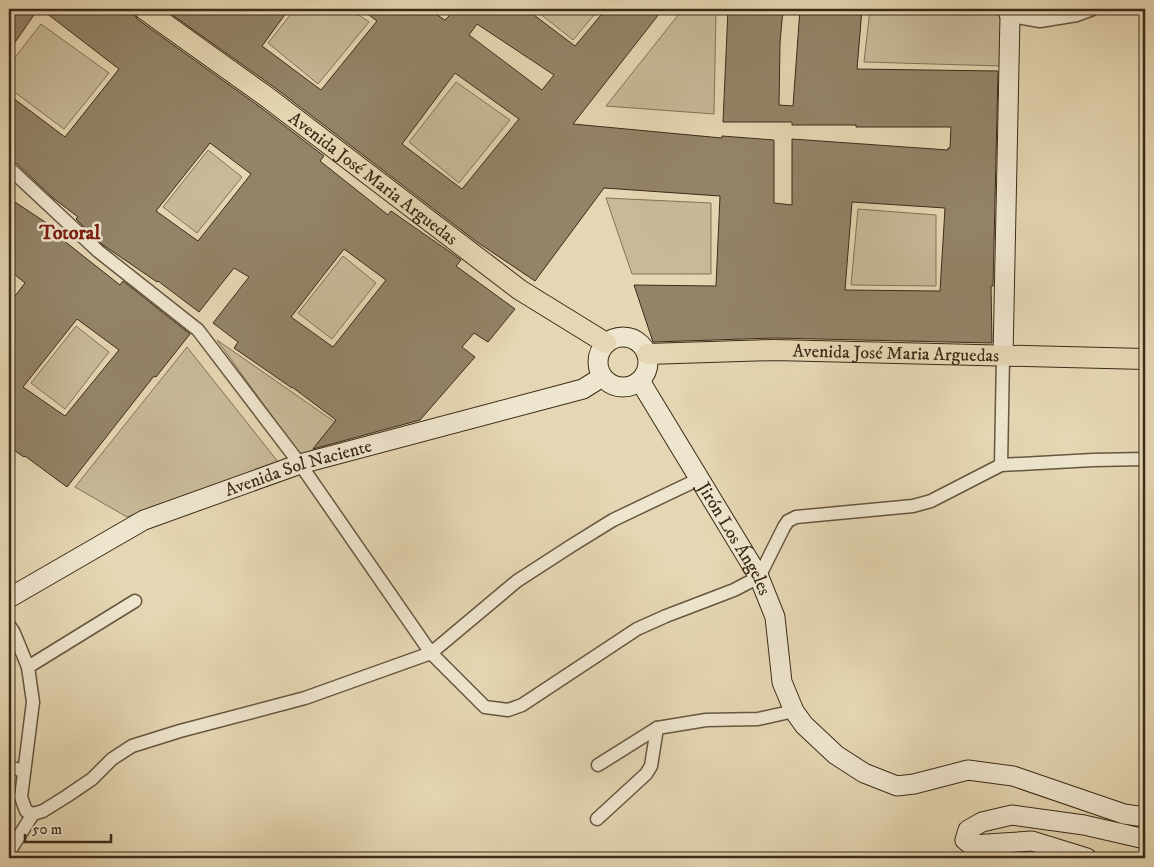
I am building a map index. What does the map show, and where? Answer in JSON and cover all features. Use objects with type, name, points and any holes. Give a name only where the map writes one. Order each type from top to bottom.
[{"type":"main road","name":"Avenida José Maria Arguedas","points":[[144,9],[267,97],[520,290],[606,343]]},
{"type":"main road","name":"Avenida José Maria Arguedas","points":[[647,354],[774,350],[1145,359]]},
{"type":"street","points":[[1001,465],[1005,11],[1040,20],[1077,15],[1093,9]]},
{"type":"street","points":[[9,168],[98,251],[198,330],[300,464],[431,653],[485,707],[508,710],[522,705],[637,629],[734,590],[759,577],[788,521],[796,517],[913,506],[931,500],[1001,465],[1145,459]]},
{"type":"street","points":[[629,337],[643,346],[647,354],[648,368],[640,381],[632,385],[624,387],[608,383],[602,377],[599,370],[598,356],[606,343],[613,338],[629,337]]},
{"type":"street","name":"Avenida Sol Naciente","points":[[9,598],[144,520],[300,464],[583,389],[602,377]]},
{"type":"street","name":"Jirón Los Ángeles","points":[[640,381],[759,577],[775,617],[782,682],[794,711],[804,725],[836,755],[864,773],[897,786],[914,784],[968,770],[986,772],[1013,776],[1124,814],[1145,817]]},
{"type":"street","points":[[9,625],[28,667],[33,702],[21,797],[26,811],[33,814],[43,811],[67,796],[92,778],[112,759],[132,746],[180,731],[305,698],[431,653],[518,581],[571,546],[613,520],[699,479]]},
{"type":"street","points":[[28,667],[135,601]]},
{"type":"street","points":[[598,765],[657,728],[706,720],[758,719],[794,711]]},
{"type":"street","points":[[597,819],[646,774],[651,766],[657,728]]},
{"type":"street","points":[[9,767],[24,771]]},
{"type":"street","points":[[9,852],[33,814]]},
{"type":"street","points":[[1087,858],[1032,841],[970,845],[965,840],[968,830],[982,822],[1012,816],[1084,825],[1145,839]]},
{"type":"shaded area","points":[[295,9],[350,9],[369,22],[318,84],[268,43]]},
{"type":"shaded area","points":[[534,9],[599,9],[573,40]]},
{"type":"shaded area","points":[[683,9],[716,9],[714,114],[606,106]]},
{"type":"shaded area","points":[[870,9],[989,9],[1001,15],[1001,66],[864,62]]},
{"type":"shaded area","points":[[41,24],[109,73],[64,129],[9,88],[9,65]]},
{"type":"shaded area","points":[[456,82],[510,120],[459,183],[409,142]]},
{"type":"shaded area","points":[[208,150],[242,177],[197,233],[163,207]]},
{"type":"shaded area","points":[[606,198],[711,203],[711,274],[632,274]]},
{"type":"shaded area","points":[[858,209],[936,215],[936,286],[851,285]]},
{"type":"shaded area","points":[[343,256],[376,283],[332,339],[298,313]]},
{"type":"shaded area","points":[[76,326],[109,352],[65,409],[31,383]]},
{"type":"shaded area","points":[[217,340],[335,422],[304,460]]},
{"type":"shaded area","points":[[187,347],[279,463],[127,517],[75,487]]},
{"type":"building","points":[[9,9],[38,9],[9,51]]},
{"type":"building","points":[[41,9],[132,9],[137,19],[260,107],[324,156],[320,161],[388,215],[391,211],[461,260],[456,266],[515,309],[488,342],[474,333],[462,347],[475,357],[420,420],[313,449],[336,420],[292,387],[234,348],[238,342],[213,323],[249,277],[234,268],[199,312],[158,281],[103,245],[76,219],[78,217],[53,198],[15,162],[9,160],[9,95],[65,137],[119,69]],"holes":[[[210,143],[251,174],[198,241],[156,211]],[[344,249],[386,280],[333,347],[291,317]]]},
{"type":"building","points":[[164,9],[289,9],[262,46],[321,90],[377,21],[361,9],[428,9],[445,20],[456,9],[526,9],[575,46],[606,9],[663,9],[573,124],[722,138],[722,136],[774,140],[774,203],[792,205],[792,139],[948,150],[950,148],[951,127],[856,127],[856,125],[792,125],[792,122],[723,122],[728,9],[783,9],[780,43],[779,105],[793,106],[800,9],[862,9],[857,69],[998,71],[993,286],[991,286],[992,343],[774,338],[653,342],[634,285],[716,286],[720,196],[604,188],[535,281],[477,242],[274,87]],"holes":[[[477,24],[554,75],[542,90],[469,35]],[[455,73],[519,119],[462,189],[402,144]],[[852,202],[945,208],[940,291],[845,290]]]},
{"type":"building","points":[[9,198],[51,226],[49,229],[120,285],[123,281],[190,334],[156,377],[154,376],[67,487],[25,456],[9,447],[9,304],[25,283],[9,270]],"holes":[[[77,319],[119,350],[65,416],[23,387]]]},
{"type":"district","name":"Totoral","points":[[70,232]]}]
